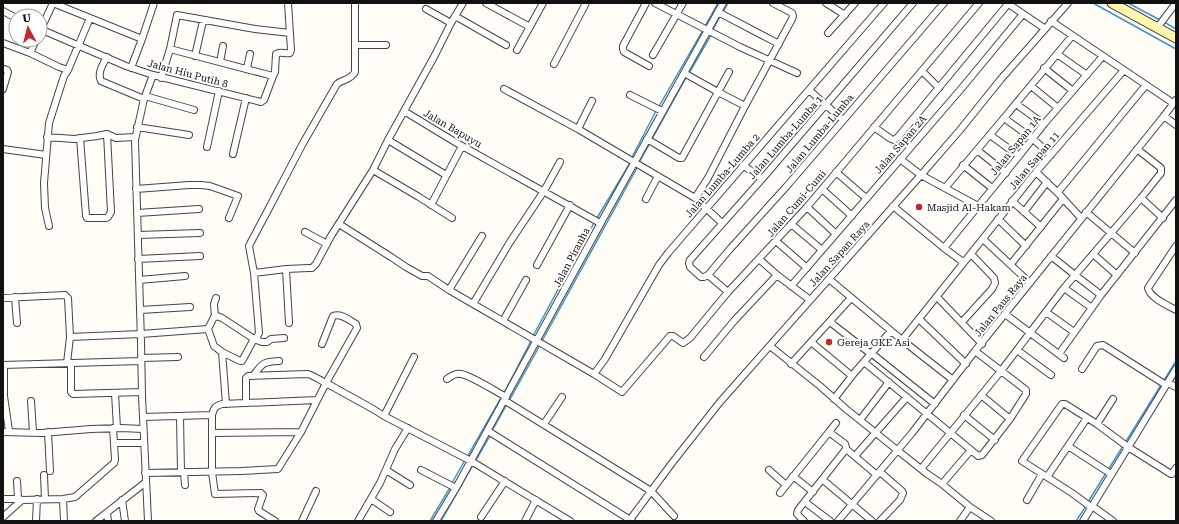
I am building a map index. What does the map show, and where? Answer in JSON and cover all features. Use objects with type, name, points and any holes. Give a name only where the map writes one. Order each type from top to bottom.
[{"type":"main road","points":[[1112,3],[1123,5],[1157,28],[1176,38]]},
{"type":"street","points":[[53,3],[142,39]]},
{"type":"street","name":"Jalan Hiu Putih 8","points":[[48,13],[53,3]]},
{"type":"street","points":[[132,68],[153,3]]},
{"type":"street","points":[[170,49],[273,76],[276,54],[280,52],[290,53],[291,50],[288,3]]},
{"type":"street","points":[[208,329],[213,344],[222,352],[241,362],[259,333],[254,272],[249,246],[250,242],[302,145],[337,84],[340,81],[353,76],[355,72],[355,3]]},
{"type":"street","points":[[254,272],[312,268],[316,264],[373,170],[463,3]]},
{"type":"street","points":[[486,3],[530,27]]},
{"type":"street","points":[[517,50],[543,3]]},
{"type":"street","points":[[554,64],[586,3]]},
{"type":"street","points":[[646,3],[628,36],[623,49],[624,52],[649,66]]},
{"type":"street","points":[[655,3],[707,31],[797,73]]},
{"type":"street","points":[[654,55],[683,3]]},
{"type":"street","name":"Jalan Piranha","points":[[436,521],[488,431],[600,223],[723,3]]},
{"type":"street","points":[[696,198],[792,19],[792,13],[773,3]]},
{"type":"street","points":[[826,3],[845,15]]},
{"type":"street","points":[[828,33],[856,3]]},
{"type":"street","name":"Jalan Lumba-Lumba 2","points":[[594,374],[605,359],[664,258],[884,3]]},
{"type":"street","name":"Jalan Lumba-Lumba 1","points":[[708,275],[704,278],[701,277],[690,267],[690,260],[762,179],[913,3]]},
{"type":"street","name":"Jalan Lumba-Lumba","points":[[708,275],[786,187],[944,3]]},
{"type":"street","name":"Jalan Cumi-Cumi","points":[[594,374],[622,392],[670,336],[684,344],[728,292],[807,207],[979,3]]},
{"type":"street","points":[[874,127],[894,140],[939,88],[1007,3],[1044,28]]},
{"type":"street","name":"Jalan Sapan Raya","points":[[631,521],[651,491],[720,402],[894,206],[1044,28],[1068,3]]},
{"type":"street","points":[[1157,28],[1176,3]]},
{"type":"street","points":[[426,9],[451,23]]},
{"type":"street","points":[[718,12],[779,44]]},
{"type":"street","name":"Jalan Sapan 2A","points":[[791,286],[961,89],[1023,14]]},
{"type":"street","points":[[161,78],[170,49],[177,15],[255,29],[290,33]]},
{"type":"street","points":[[455,16],[506,45]]},
{"type":"street","points":[[49,226],[45,208],[44,183],[49,123],[64,76],[90,18]]},
{"type":"street","points":[[195,56],[203,20]]},
{"type":"street","points":[[1051,21],[1146,85],[1175,102]]},
{"type":"street","name":"Jalan Hiu Putih 8","points":[[48,33],[132,68],[161,78],[262,102],[273,76]]},
{"type":"street","points":[[945,188],[1072,36]]},
{"type":"street","points":[[3,43],[68,70]]},
{"type":"street","points":[[355,44],[386,45]]},
{"type":"street","points":[[220,62],[223,46]]},
{"type":"street","points":[[30,53],[32,48]]},
{"type":"street","points":[[247,68],[250,54]]},
{"type":"street","points":[[1057,54],[1087,75]]},
{"type":"street","name":"Jalan Sapan 1A","points":[[944,248],[1044,124],[1103,56]]},
{"type":"street","points":[[107,57],[100,71],[99,78],[101,81],[145,98],[194,110]]},
{"type":"street","points":[[1044,68],[1073,91]]},
{"type":"street","points":[[3,69],[7,70],[8,72],[3,89]]},
{"type":"street","name":"Jalan Sapan 11","points":[[902,340],[1012,201],[1124,70]]},
{"type":"street","points":[[922,71],[939,88]]},
{"type":"street","points":[[647,139],[679,158],[682,158],[729,72]]},
{"type":"street","points":[[684,73],[733,101],[745,106]]},
{"type":"street","points":[[148,521],[143,429],[135,137],[145,98],[153,75]]},
{"type":"street","points":[[1058,192],[1146,85]]},
{"type":"street","points":[[1030,86],[1058,108]]},
{"type":"street","points":[[504,89],[578,129],[696,198],[722,223]]},
{"type":"street","points":[[808,90],[843,120]]},
{"type":"street","points":[[207,147],[219,91]]},
{"type":"street","points":[[630,95],[662,112]]},
{"type":"street","points":[[233,154],[246,98]]},
{"type":"street","points":[[578,129],[592,101]]},
{"type":"street","name":"Jalan Paus Raya","points":[[838,521],[912,433],[975,351],[1175,102]]},
{"type":"street","points":[[1016,104],[1044,124]]},
{"type":"street","name":"Jalan Bapuyu","points":[[404,111],[462,146],[600,223]]},
{"type":"street","points":[[1164,116],[1176,125]]},
{"type":"street","points":[[1004,118],[1051,155]]},
{"type":"street","points":[[137,127],[189,135]]},
{"type":"street","points":[[47,137],[74,139],[107,134],[116,138],[135,137]]},
{"type":"street","points":[[80,138],[86,216],[87,218],[106,218],[111,212],[107,134]]},
{"type":"street","points":[[990,135],[1019,156]]},
{"type":"street","points":[[388,140],[446,175]]},
{"type":"street","points":[[431,204],[462,146]]},
{"type":"street","points":[[3,149],[46,154]]},
{"type":"street","points":[[921,469],[1001,371],[1064,288],[1161,173],[1162,169],[1137,149]]},
{"type":"street","points":[[977,150],[1006,172]]},
{"type":"street","points":[[900,159],[921,175],[978,206]]},
{"type":"street","points":[[473,304],[544,191],[560,162]]},
{"type":"street","points":[[744,165],[762,179]]},
{"type":"street","points":[[963,165],[992,188]]},
{"type":"street","points":[[373,170],[452,218]]},
{"type":"street","points":[[836,172],[866,198]]},
{"type":"street","points":[[1036,172],[1058,192],[1082,218]]},
{"type":"street","points":[[646,199],[658,176]]},
{"type":"street","points":[[1024,212],[1047,182]]},
{"type":"street","points":[[136,189],[189,185],[210,186],[238,196],[229,218]]},
{"type":"street","points":[[822,189],[852,216]]},
{"type":"street","points":[[1140,198],[1163,218]]},
{"type":"street","points":[[1011,264],[1063,199]]},
{"type":"street","points":[[1005,314],[1061,356],[1074,332],[1176,200]]},
{"type":"street","points":[[1012,201],[1041,227]]},
{"type":"street","points":[[537,264],[570,205]]},
{"type":"street","points":[[894,206],[963,262]]},
{"type":"street","points":[[807,207],[836,234]]},
{"type":"street","points":[[137,213],[199,209]]},
{"type":"street","points":[[1086,212],[1135,253]]},
{"type":"street","points":[[998,219],[1026,246]]},
{"type":"street","points":[[339,224],[406,267],[422,276],[428,276],[449,290],[594,374]]},
{"type":"street","points":[[791,224],[822,250]]},
{"type":"street","points":[[305,232],[327,244]]},
{"type":"street","points":[[138,235],[200,233]]},
{"type":"street","points":[[449,290],[482,236]]},
{"type":"street","points":[[983,238],[1030,283]]},
{"type":"street","points":[[776,241],[807,268]]},
{"type":"street","points":[[1176,246],[1148,286],[1148,291],[1154,297],[1176,310]]},
{"type":"street","points":[[962,322],[992,289],[995,283],[994,278],[971,254]]},
{"type":"street","points":[[1093,254],[1117,275]]},
{"type":"street","points":[[138,259],[200,256]]},
{"type":"street","points":[[1052,256],[1102,295]]},
{"type":"street","points":[[759,259],[810,300]]},
{"type":"street","points":[[286,269],[289,323]]},
{"type":"street","points":[[708,275],[728,292]]},
{"type":"street","points":[[704,357],[734,321],[777,275]]},
{"type":"street","points":[[139,280],[185,276]]},
{"type":"street","points":[[502,321],[526,280]]},
{"type":"street","points":[[829,280],[953,380]]},
{"type":"street","points":[[1064,288],[1092,308]]},
{"type":"street","points":[[3,298],[63,294],[68,296],[70,337],[69,363],[71,392],[73,394],[142,392]]},
{"type":"street","points":[[15,297],[17,323]]},
{"type":"street","points":[[937,297],[982,344]]},
{"type":"street","points":[[208,329],[215,317],[214,304],[216,298]]},
{"type":"street","points":[[791,364],[851,298]]},
{"type":"street","points":[[140,310],[190,307]]},
{"type":"street","points":[[1046,312],[1074,332]]},
{"type":"street","points":[[145,473],[278,469],[301,432],[326,383],[357,328],[356,324],[340,316],[333,316],[322,344]]},
{"type":"street","points":[[215,317],[222,318],[254,339],[264,343],[271,339],[284,338]]},
{"type":"street","points":[[918,319],[966,364]]},
{"type":"street","points":[[830,322],[934,404]]},
{"type":"street","points":[[70,337],[208,329]]},
{"type":"street","points":[[834,399],[891,330]]},
{"type":"street","points":[[811,342],[852,376]]},
{"type":"street","points":[[1082,369],[1097,346],[1103,344],[1167,384],[1176,387]]},
{"type":"street","points":[[770,346],[897,450],[942,483],[970,507],[991,521]]},
{"type":"street","points":[[1016,350],[1050,375]]},
{"type":"street","points":[[864,362],[928,413],[978,456],[981,456],[995,440],[1027,392],[975,351]]},
{"type":"street","points":[[222,352],[226,404]]},
{"type":"street","points":[[143,429],[115,428],[48,432],[6,432],[3,365],[178,357]]},
{"type":"street","points":[[384,416],[414,358]]},
{"type":"street","points":[[253,376],[262,364],[279,360]]},
{"type":"street","points":[[1083,521],[1176,369]]},
{"type":"street","points":[[447,378],[454,374],[461,374],[469,377],[651,491],[674,516]]},
{"type":"street","points":[[246,403],[246,378],[248,376],[313,375],[315,378],[384,416],[471,461],[536,500],[560,518],[570,521]]},
{"type":"street","points":[[860,420],[889,382]]},
{"type":"street","points":[[3,499],[63,499],[75,496],[112,465],[115,460],[115,393]]},
{"type":"street","points":[[981,395],[1010,419]]},
{"type":"street","points":[[854,456],[907,397]]},
{"type":"street","points":[[544,424],[562,398]]},
{"type":"street","points":[[1097,424],[1113,399]]},
{"type":"street","points":[[275,521],[259,511],[258,508],[263,496],[261,492],[214,494],[212,472],[212,415],[214,408],[217,405],[226,404],[317,400]]},
{"type":"street","points":[[31,401],[33,432]]},
{"type":"street","points":[[1113,521],[1022,461],[1062,404],[1065,404],[1097,424],[1128,447],[1171,474],[1174,475],[1176,468]]},
{"type":"street","points":[[143,417],[212,415]]},
{"type":"street","points":[[964,415],[995,440]]},
{"type":"street","points":[[180,416],[185,485]]},
{"type":"street","points":[[1027,500],[1044,475],[1068,446],[1087,418]]},
{"type":"street","points":[[780,493],[836,423]]},
{"type":"street","points":[[359,521],[386,470],[395,449],[408,428]]},
{"type":"street","points":[[488,431],[631,521]]},
{"type":"street","points":[[48,432],[50,470]]},
{"type":"street","points":[[212,434],[301,432]]},
{"type":"street","points":[[829,432],[845,444],[846,449],[854,456],[902,491],[903,493],[900,500],[880,521]]},
{"type":"street","points":[[114,443],[144,443]]},
{"type":"street","points":[[1068,446],[1111,474]]},
{"type":"street","points":[[804,521],[798,514],[798,510],[846,449]]},
{"type":"street","points":[[942,483],[971,450]]},
{"type":"street","points":[[386,470],[410,485]]},
{"type":"street","points":[[421,470],[456,488]]},
{"type":"street","points":[[769,470],[786,485]]},
{"type":"street","points":[[44,475],[45,499]]},
{"type":"street","points":[[793,476],[813,492]]},
{"type":"street","points":[[823,480],[872,521]]},
{"type":"street","points":[[17,481],[20,500]]},
{"type":"street","points":[[481,517],[505,481]]},
{"type":"street","points":[[96,521],[146,482]]},
{"type":"street","points":[[302,521],[316,491]]},
{"type":"street","points":[[36,521],[37,499]]},
{"type":"street","points":[[63,499],[64,521]]},
{"type":"street","points":[[371,499],[390,512]]},
{"type":"street","points":[[3,517],[20,500]]},
{"type":"street","points":[[122,500],[125,521]]},
{"type":"street","points":[[525,521],[536,500]]},
{"type":"street","points":[[805,502],[830,521]]},
{"type":"street","points":[[960,521],[970,507]]},
{"type":"street","points":[[106,512],[108,521]]},
{"type":"waterway","points":[[705,26],[718,3]]},
{"type":"waterway","points":[[723,12],[728,3]]},
{"type":"waterway","points":[[1093,3],[1176,49]]},
{"type":"waterway","points":[[1128,3],[1160,20]]},
{"type":"waterway","points":[[712,31],[721,15]]},
{"type":"waterway","points":[[1164,22],[1176,29]]},
{"type":"waterway","points":[[658,108],[703,30]]},
{"type":"waterway","points":[[689,73],[711,35]]},
{"type":"waterway","points":[[652,139],[687,76]]},
{"type":"waterway","points":[[631,159],[656,111]]},
{"type":"waterway","points":[[639,162],[650,143]]},
{"type":"waterway","points":[[597,218],[630,163]]},
{"type":"waterway","points":[[542,341],[638,166]]},
{"type":"waterway","points":[[533,336],[595,221]]},
{"type":"waterway","points":[[504,393],[532,339]]},
{"type":"waterway","points":[[509,401],[540,345]]},
{"type":"waterway","points":[[1163,382],[1176,361]]},
{"type":"waterway","points":[[1125,443],[1161,385]]},
{"type":"waterway","points":[[467,457],[502,396]]},
{"type":"waterway","points":[[492,431],[507,404]]},
{"type":"waterway","points":[[475,462],[491,434]]},
{"type":"waterway","points":[[1108,470],[1123,446]]},
{"type":"waterway","points":[[452,483],[465,460]]},
{"type":"waterway","points":[[441,521],[473,465]]},
{"type":"waterway","points":[[1088,502],[1106,473]]},
{"type":"waterway","points":[[430,521],[451,486]]},
{"type":"waterway","points":[[1076,521],[1086,506]]},
{"type":"place","name":"Masjid Al-Hakam","points":[[919,207]]},
{"type":"place","name":"Gereja GKE Asi","points":[[829,342]]}]
